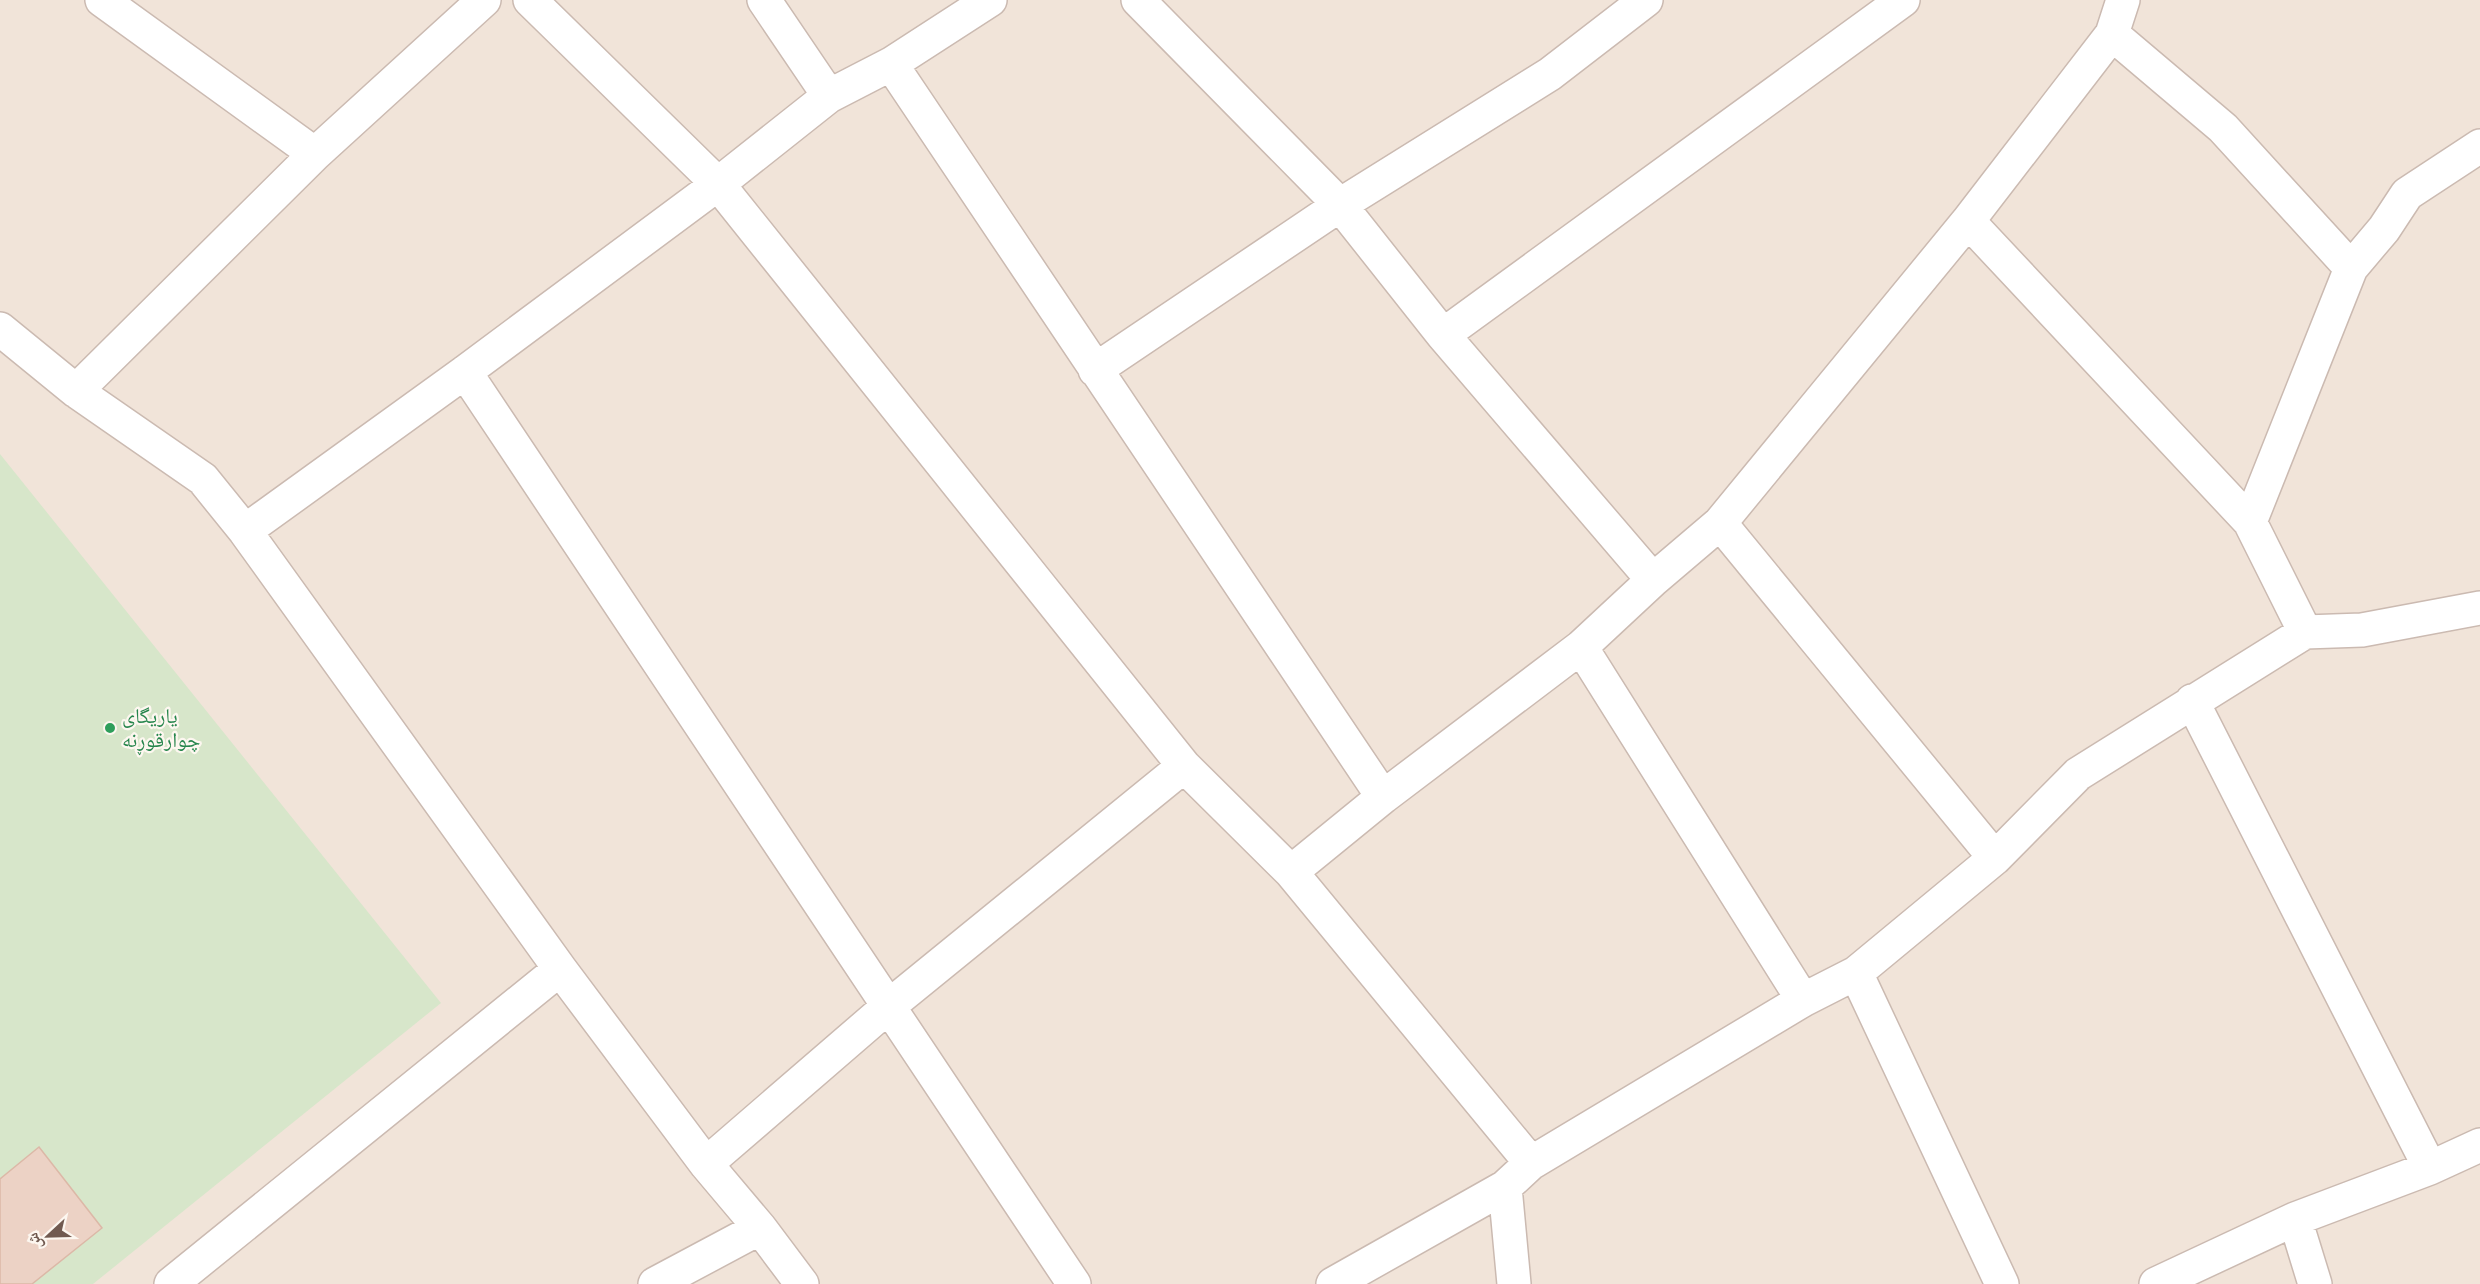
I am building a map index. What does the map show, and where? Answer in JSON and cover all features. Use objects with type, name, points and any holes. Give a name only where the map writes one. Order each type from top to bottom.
[{"type":"street","points":[[102,0],[315,154]]},
{"type":"street","points":[[76,391],[315,154],[484,0]]},
{"type":"street","points":[[530,0],[718,184],[1184,766],[1291,872],[1531,1163]]},
{"type":"street","points":[[764,0],[829,96]]},
{"type":"street","points":[[245,531],[465,372],[718,184],[829,96],[891,64],[990,0]]},
{"type":"street","points":[[1138,0],[1340,205],[1443,335],[1653,580]]},
{"type":"street","points":[[1095,370],[1340,205],[1550,74],[1646,0]]},
{"type":"street","points":[[1443,335],[1903,0]]},
{"type":"street","points":[[1291,872],[1383,797],[1581,646],[1720,523],[1968,222],[2112,34],[2123,0]]},
{"type":"street","points":[[2112,34],[2223,128],[2352,268]]},
{"type":"street","points":[[891,64],[1383,797]]},
{"type":"street","points":[[2250,522],[2352,268],[2384,229],[2407,194],[2480,147]]},
{"type":"street","points":[[1968,222],[2250,522],[2305,632]]},
{"type":"street","points":[[0,329],[76,391],[203,479],[245,531],[560,969],[706,1164],[760,1227],[802,1284]]},
{"type":"street","points":[[465,372],[1074,1284]]},
{"type":"street","points":[[1720,523],[1995,858]]},
{"type":"street","points":[[1333,1284],[1505,1187],[1531,1163],[1803,1000],[1856,973],[1995,858],[2078,774],[2305,632],[2362,630],[2480,608]]},
{"type":"street","points":[[1581,646],[1803,1000]]},
{"type":"street","points":[[2192,701],[2430,1168]]},
{"type":"street","points":[[706,1164],[889,1006],[1184,766]]},
{"type":"street","points":[[171,1284],[560,969]]},
{"type":"street","points":[[1856,973],[2002,1284]]},
{"type":"street","points":[[2156,1284],[2295,1219],[2430,1168],[2480,1145]]},
{"type":"street","points":[[1505,1187],[1514,1284]]},
{"type":"street","points":[[2295,1219],[2315,1284]]},
{"type":"street","points":[[655,1284],[760,1227]]},
{"type":"shaded area","points":[[0,0],[2480,0],[2480,1284],[0,1284]]},
{"type":"green space","name":"یاریگای چوارقوڕنە","points":[[0,454],[441,1003],[93,1284],[0,1284]]},
{"type":"building","points":[[39,1147],[102,1228],[32,1284],[0,1284],[0,1179]]},
{"type":"place","name":"یاریگای چوارقوڕنە","points":[[110,728]]}]
